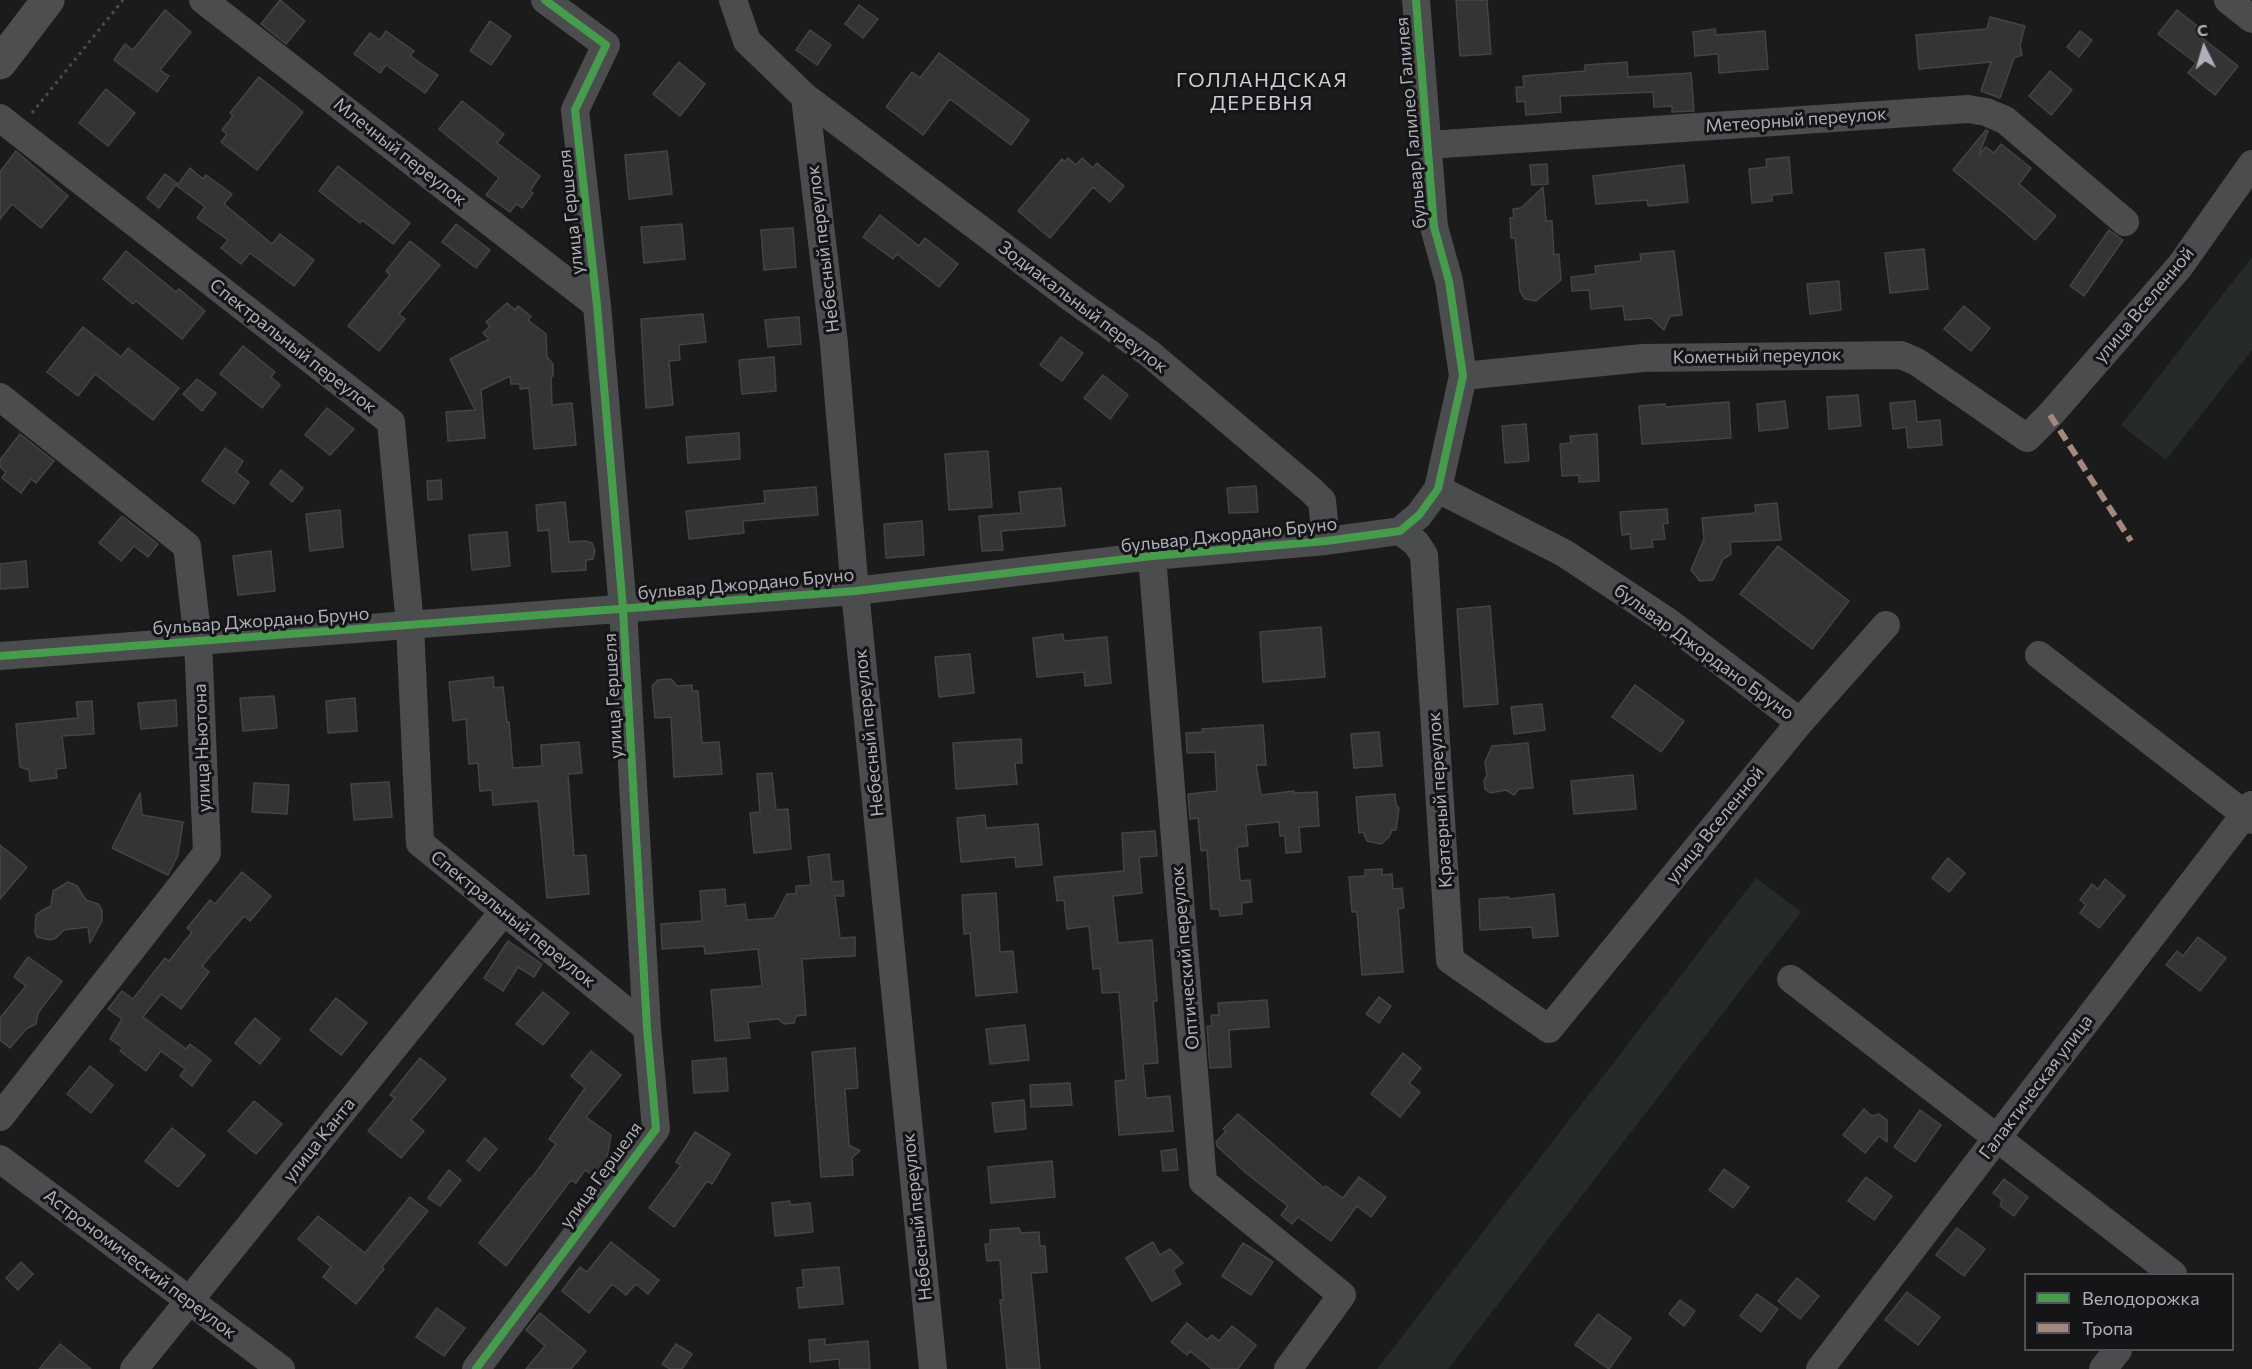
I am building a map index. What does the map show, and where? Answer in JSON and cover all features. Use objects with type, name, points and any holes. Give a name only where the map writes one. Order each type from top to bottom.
[{"type":"main road","points":[[0,63],[48,0]]},
{"type":"street","name":"Млечный переулок","points":[[202,0],[597,305]]},
{"type":"street","name":"улица Гершеля","points":[[476,1369],[656,1129],[647,1028],[623,609],[597,305],[575,111],[606,45],[545,0]]},
{"type":"street","name":"Зодиакальный переулок","points":[[733,0],[747,41],[805,97],[1070,297],[1150,354],[1312,490],[1322,501],[1326,541]]},
{"type":"street","name":"бульвар Галилео Галилея","points":[[1416,0],[1434,227],[1449,281],[1463,376],[1438,489]]},
{"type":"street","points":[[2228,0],[2252,19]]},
{"type":"street","name":"Небесный переулок","points":[[805,97],[834,344],[855,591],[933,1369]]},
{"type":"street","name":"Метеорный переулок","points":[[1428,145],[1968,109],[1986,112],[2005,120],[2126,222]]},
{"type":"street","name":"Спектральный переулок","points":[[8,124],[391,422],[410,625],[420,843],[647,1028]]},
{"type":"street","name":"улица Вселенной","points":[[2027,438],[2050,415],[2180,266],[2252,164]]},
{"type":"street","name":"Кометный переулок","points":[[1463,376],[1643,358],[1901,355],[1917,362],[2027,438]]},
{"type":"street","name":"улица Ньютона","points":[[0,397],[187,546],[198,641],[207,853],[0,1117]]},
{"type":"street","points":[[1400,531],[1419,515],[1438,489]]},
{"type":"street","name":"бульвар Джордано Бруно","points":[[1438,489],[1564,553],[1667,621],[1800,722]]},
{"type":"street","name":"бульвар Джордано Бруно","points":[[0,656],[855,591],[1152,556],[1326,541],[1400,531]]},
{"type":"street","name":"Кратерный переулок","points":[[1400,531],[1416,543],[1424,555],[1450,960],[1549,1029]]},
{"type":"street","name":"Оптический переулок","points":[[1152,556],[1203,1182],[1342,1295],[1288,1369]]},
{"type":"street","name":"улица Вселенной","points":[[1549,1029],[1800,722],[1886,625]]},
{"type":"street","points":[[2039,655],[2250,813]]},
{"type":"street","name":"Галактическая улица","points":[[1820,1369],[2250,813]]},
{"type":"street","name":"улица Канта","points":[[135,1369],[504,911]]},
{"type":"street","points":[[1791,979],[2170,1273]]},
{"type":"street","name":"Астрономический переулок","points":[[0,1159],[281,1369]]},
{"type":"street","points":[[2103,1369],[2117,1351]]},
{"type":"path","points":[[8,124],[123,0]]},
{"type":"shaded area","points":[[2252,257],[2252,350],[2166,460],[2121,425]]},
{"type":"shaded area","points":[[1756,878],[1801,912],[1448,1369],[1377,1369]]},
{"type":"building","points":[[280,0],[305,21],[286,44],[261,24]]},
{"type":"building","points":[[1456,0],[1487,0],[1491,54],[1460,56]]},
{"type":"building","points":[[859,5],[878,19],[863,38],[845,24]]},
{"type":"building","points":[[165,10],[191,32],[160,70],[169,76],[157,92],[114,60],[125,44],[133,50]]},
{"type":"building","points":[[2177,10],[2201,29],[2197,34],[2238,66],[2215,95],[2188,73],[2196,63],[2158,34]]},
{"type":"building","points":[[1990,17],[2025,26],[2020,45],[2022,55],[2014,58],[2000,98],[1981,91],[1991,62],[1919,69],[1916,35],[1987,29]]},
{"type":"building","points":[[490,21],[511,36],[491,65],[470,51]]},
{"type":"building","points":[[1715,29],[1716,35],[1765,31],[1768,69],[1719,73],[1718,54],[1695,56],[1693,32]]},
{"type":"building","points":[[810,30],[831,45],[817,65],[796,50]]},
{"type":"building","points":[[386,31],[414,51],[410,56],[438,75],[425,93],[386,65],[380,73],[354,54],[370,33],[380,40]]},
{"type":"building","points":[[2080,31],[2092,40],[2079,57],[2067,47]]},
{"type":"building","points":[[939,53],[1029,120],[1011,145],[950,99],[923,135],[886,107],[912,72],[920,78]]},
{"type":"building","points":[[679,62],[705,84],[680,116],[653,94]]},
{"type":"building","points":[[1627,62],[1628,77],[1691,73],[1694,111],[1672,112],[1672,106],[1654,107],[1653,92],[1560,96],[1561,112],[1526,115],[1525,101],[1517,102],[1516,87],[1524,87],[1523,76],[1585,71],[1585,65]]},
{"type":"building","points":[[2050,71],[2072,90],[2051,115],[2029,96]]},
{"type":"building","points":[[259,77],[303,112],[257,170],[221,142],[227,134],[222,130],[233,116],[230,113]]},
{"type":"building","points":[[106,89],[135,113],[108,146],[79,123]]},
{"type":"building","points":[[462,101],[504,134],[497,143],[540,176],[530,191],[533,193],[522,208],[516,204],[510,212],[486,195],[499,178],[439,129]]},
{"type":"building","points":[[1986,130],[1988,131],[1979,155],[1986,147],[1994,153],[2001,144],[2031,168],[2019,184],[2056,216],[2035,240],[1953,170]]},
{"type":"building","points":[[16,151],[68,196],[41,228],[12,204],[0,219],[0,172]]},
{"type":"building","points":[[667,151],[672,194],[629,199],[625,155]]},
{"type":"building","points":[[1789,157],[1792,193],[1772,195],[1772,201],[1752,203],[1749,169],[1767,167],[1766,159]]},
{"type":"building","points":[[1068,158],[1076,165],[1082,158],[1093,168],[1097,163],[1124,186],[1110,202],[1093,187],[1050,238],[1018,211],[1062,159],[1065,162]]},
{"type":"building","points":[[1547,164],[1548,184],[1532,185],[1530,165]]},
{"type":"building","points":[[1684,165],[1688,202],[1648,206],[1647,200],[1596,204],[1593,176]]},
{"type":"building","points":[[338,166],[410,223],[393,244],[362,220],[360,223],[319,191]]},
{"type":"building","points":[[190,168],[203,179],[206,175],[232,194],[224,204],[272,244],[280,234],[314,260],[294,286],[250,253],[241,264],[221,248],[228,240],[197,218],[205,207],[177,186]]},
{"type":"building","points":[[165,174],[177,183],[159,208],[147,198]]},
{"type":"building","points":[[1543,187],[1546,221],[1552,221],[1554,255],[1559,254],[1561,280],[1536,301],[1525,299],[1520,291],[1515,238],[1511,238],[1510,218],[1514,218],[1513,209],[1521,208]]},
{"type":"building","points":[[880,215],[919,246],[925,238],[958,264],[939,287],[897,254],[893,259],[863,237]]},
{"type":"building","points":[[456,224],[490,250],[476,268],[442,242]]},
{"type":"building","points":[[682,224],[685,259],[644,263],[641,227]]},
{"type":"building","points":[[793,228],[796,267],[764,270],[761,230]]},
{"type":"building","points":[[2109,230],[2123,240],[2084,296],[2070,286]]},
{"type":"building","points":[[410,241],[440,265],[399,314],[405,319],[379,351],[348,326],[390,275],[386,271]]},
{"type":"building","points":[[1924,249],[1928,289],[1890,293],[1885,253]]},
{"type":"building","points":[[126,251],[176,292],[179,289],[205,311],[182,339],[136,301],[133,304],[103,279]]},
{"type":"building","points":[[1674,251],[1682,315],[1670,316],[1664,330],[1651,318],[1625,320],[1623,306],[1591,309],[1589,290],[1572,291],[1571,277],[1596,274],[1595,266],[1641,261],[1640,254]]},
{"type":"building","points":[[1839,281],[1841,310],[1810,314],[1807,284]]},
{"type":"building","points":[[507,303],[515,310],[518,306],[531,316],[528,320],[546,334],[547,357],[553,364],[552,405],[572,403],[576,445],[534,449],[529,388],[520,389],[520,384],[511,384],[510,376],[481,390],[485,438],[448,441],[446,412],[475,410],[450,359],[489,339],[483,333],[490,326],[486,322]]},
{"type":"building","points":[[1964,306],[1990,328],[1971,351],[1944,329]]},
{"type":"building","points":[[703,314],[706,342],[679,345],[680,360],[669,361],[673,405],[646,408],[641,319]]},
{"type":"building","points":[[799,317],[801,344],[768,347],[765,320]]},
{"type":"building","points":[[83,327],[121,357],[128,348],[179,388],[153,420],[95,374],[78,396],[47,372]]},
{"type":"building","points":[[1061,337],[1083,353],[1062,381],[1040,365]]},
{"type":"building","points":[[243,346],[275,372],[271,377],[280,385],[262,408],[220,374]]},
{"type":"building","points":[[774,357],[776,391],[742,394],[739,360]]},
{"type":"building","points":[[1103,375],[1128,395],[1110,419],[1084,398]]},
{"type":"building","points":[[197,379],[216,393],[202,411],[183,394]]},
{"type":"building","points":[[1858,395],[1861,426],[1829,429],[1827,397]]},
{"type":"building","points":[[1785,401],[1788,428],[1759,431],[1757,404]]},
{"type":"building","points":[[1915,401],[1917,422],[1940,420],[1942,445],[1908,448],[1906,427],[1893,429],[1890,403]]},
{"type":"building","points":[[1729,402],[1731,438],[1642,444],[1639,406],[1665,404],[1666,407]]},
{"type":"building","points":[[327,408],[354,429],[330,455],[305,435]]},
{"type":"building","points":[[1526,424],[1529,461],[1505,463],[1502,426]]},
{"type":"building","points":[[739,433],[740,459],[688,463],[686,437]]},
{"type":"building","points":[[20,434],[54,461],[36,483],[31,479],[21,493],[2,478],[6,472],[0,467],[0,460]]},
{"type":"building","points":[[1597,434],[1599,481],[1579,482],[1579,475],[1562,476],[1560,444],[1571,443],[1570,436]]},
{"type":"building","points":[[225,448],[243,461],[236,472],[249,482],[234,504],[202,481]]},
{"type":"building","points":[[988,451],[992,507],[949,510],[945,454]]},
{"type":"building","points":[[281,470],[303,488],[292,502],[270,484]]},
{"type":"building","points":[[441,480],[442,499],[428,500],[427,481]]},
{"type":"building","points":[[1256,486],[1258,512],[1229,513],[1227,488]]},
{"type":"building","points":[[816,487],[818,515],[743,521],[744,533],[689,539],[686,511],[765,503],[764,491]]},
{"type":"building","points":[[1061,488],[1065,526],[1001,531],[1003,550],[982,551],[979,516],[1021,513],[1019,492]]},
{"type":"building","points":[[565,502],[569,542],[592,543],[595,551],[593,559],[586,560],[586,570],[552,572],[549,530],[538,531],[536,505]]},
{"type":"building","points":[[1777,503],[1781,540],[1730,542],[1731,554],[1723,559],[1713,580],[1700,581],[1691,570],[1704,539],[1702,518],[1756,513],[1755,505]]},
{"type":"building","points":[[1667,509],[1668,523],[1663,524],[1665,539],[1652,540],[1653,547],[1631,549],[1630,534],[1622,535],[1620,512]]},
{"type":"building","points":[[340,510],[343,547],[310,551],[306,514]]},
{"type":"building","points":[[122,516],[158,544],[148,557],[134,546],[121,561],[99,543]]},
{"type":"building","points":[[922,521],[924,555],[886,558],[884,524]]},
{"type":"building","points":[[507,532],[510,566],[472,570],[469,535]]},
{"type":"building","points":[[1778,546],[1849,601],[1812,649],[1740,594]]},
{"type":"building","points":[[271,551],[275,591],[238,595],[233,556]]},
{"type":"building","points":[[26,561],[28,587],[0,589],[0,564]]},
{"type":"building","points":[[1490,606],[1498,704],[1464,707],[1457,609]]},
{"type":"building","points":[[1321,627],[1325,677],[1263,682],[1260,632]]},
{"type":"building","points":[[1063,634],[1064,641],[1107,637],[1111,683],[1085,686],[1084,672],[1037,677],[1033,638]]},
{"type":"building","points":[[970,654],[974,693],[939,697],[935,657]]},
{"type":"building","points":[[493,677],[494,688],[503,687],[513,768],[542,766],[541,745],[579,742],[582,773],[568,774],[574,856],[586,855],[589,894],[547,898],[538,801],[493,805],[492,790],[480,791],[478,763],[469,764],[466,719],[453,721],[449,682]]},
{"type":"building","points":[[671,679],[677,686],[692,685],[692,691],[698,691],[702,743],[719,742],[722,774],[674,777],[671,717],[655,718],[652,686],[658,680]]},
{"type":"building","points":[[1635,685],[1684,721],[1661,752],[1612,717]]},
{"type":"building","points":[[274,696],[277,728],[243,731],[240,698]]},
{"type":"building","points":[[355,698],[357,731],[328,733],[326,701]]},
{"type":"building","points":[[176,700],[177,726],[141,729],[138,703]]},
{"type":"building","points":[[92,701],[94,734],[62,736],[66,768],[56,769],[57,778],[30,781],[29,770],[20,767],[16,724],[78,718],[76,702]]},
{"type":"building","points":[[1542,704],[1545,730],[1514,734],[1511,707]]},
{"type":"building","points":[[1263,725],[1266,765],[1256,765],[1261,795],[1294,791],[1294,793],[1317,792],[1319,826],[1299,827],[1301,852],[1286,853],[1285,836],[1280,836],[1279,822],[1246,825],[1248,846],[1237,847],[1240,881],[1250,880],[1252,902],[1242,903],[1242,914],[1220,916],[1219,909],[1211,909],[1207,850],[1201,851],[1198,818],[1190,819],[1188,794],[1217,791],[1215,752],[1187,753],[1186,733],[1203,732],[1202,729]]},
{"type":"building","points":[[1379,732],[1382,766],[1354,768],[1351,734]]},
{"type":"building","points":[[1021,739],[1022,763],[1015,763],[1017,784],[956,789],[953,743]]},
{"type":"building","points":[[1528,743],[1533,788],[1519,789],[1514,795],[1506,790],[1490,793],[1485,789],[1484,780],[1487,776],[1485,762],[1492,746]]},
{"type":"building","points":[[772,773],[776,810],[788,809],[791,849],[754,853],[750,813],[760,812],[757,774]]},
{"type":"building","points":[[1633,775],[1636,809],[1574,814],[1571,781]]},
{"type":"building","points":[[389,782],[392,817],[354,820],[351,784]]},
{"type":"building","points":[[254,783],[289,785],[287,814],[252,812]]},
{"type":"building","points":[[140,793],[142,815],[183,822],[178,855],[168,875],[112,848]]},
{"type":"building","points":[[1395,794],[1396,805],[1399,808],[1396,830],[1392,830],[1389,837],[1381,844],[1367,841],[1363,832],[1359,833],[1356,797]]},
{"type":"building","points":[[985,815],[986,828],[1038,824],[1042,865],[1016,867],[1015,857],[961,862],[957,818]]},
{"type":"building","points":[[1155,831],[1157,856],[1139,857],[1142,893],[1113,896],[1118,943],[1152,940],[1157,1001],[1153,1001],[1158,1063],[1143,1064],[1146,1098],[1170,1096],[1173,1131],[1119,1135],[1115,1081],[1126,1080],[1119,992],[1102,993],[1100,968],[1093,969],[1089,926],[1067,929],[1064,900],[1057,901],[1054,877],[1124,871],[1122,833]]},
{"type":"building","points":[[0,845],[27,867],[0,899]]},
{"type":"building","points":[[829,854],[832,882],[843,881],[844,896],[835,896],[840,938],[855,937],[855,956],[802,959],[806,1015],[796,1016],[794,1023],[784,1024],[778,1019],[748,1022],[750,1038],[715,1041],[711,990],[762,986],[758,949],[705,954],[704,946],[662,949],[661,924],[702,921],[700,891],[725,889],[726,906],[745,904],[747,920],[774,918],[787,894],[796,894],[796,886],[811,885],[808,857]]},
{"type":"building","points":[[1948,858],[1965,873],[1949,892],[1932,878]]},
{"type":"building","points":[[1382,869],[1382,875],[1392,874],[1393,889],[1402,888],[1404,908],[1398,909],[1403,972],[1362,975],[1357,912],[1352,912],[1349,877],[1365,876],[1365,870]]},
{"type":"building","points":[[242,872],[271,896],[250,921],[244,916],[202,966],[209,972],[181,1009],[161,994],[143,1017],[186,1049],[190,1044],[211,1060],[192,1086],[180,1076],[185,1069],[161,1051],[146,1071],[120,1051],[123,1048],[110,1039],[122,1019],[108,1009],[122,991],[133,999],[165,958],[169,961],[192,932],[187,928],[210,900],[215,904]]},
{"type":"building","points":[[2105,879],[2125,896],[2099,928],[2080,913],[2086,905],[2080,900],[2092,884],[2098,889]]},
{"type":"building","points":[[68,882],[77,886],[86,900],[98,904],[102,910],[102,921],[90,943],[88,927],[64,930],[56,938],[50,940],[37,937],[35,932],[36,915],[51,906],[53,891]]},
{"type":"building","points":[[996,893],[1000,952],[1013,951],[1017,992],[976,996],[970,933],[964,934],[962,895]]},
{"type":"building","points":[[1554,894],[1558,936],[1533,938],[1532,927],[1480,930],[1479,899],[1509,897],[1509,899]]},
{"type":"building","points":[[2198,937],[2226,958],[2200,991],[2166,965],[2177,951],[2183,956]]},
{"type":"building","points":[[508,941],[542,964],[534,977],[518,967],[503,991],[484,978]]},
{"type":"building","points":[[28,957],[62,981],[38,1013],[36,1024],[26,1029],[10,1048],[0,1040],[0,1018],[26,986],[14,977]]},
{"type":"building","points":[[543,992],[569,1013],[543,1045],[516,1024]]},
{"type":"building","points":[[1379,997],[1391,1006],[1379,1023],[1366,1014]]},
{"type":"building","points":[[336,998],[367,1023],[341,1055],[310,1030]]},
{"type":"building","points":[[1267,1000],[1269,1027],[1229,1030],[1231,1067],[1210,1068],[1207,1026],[1212,1026],[1211,1015],[1219,1015],[1218,1003]]},
{"type":"building","points":[[255,1018],[280,1039],[260,1064],[235,1043]]},
{"type":"building","points":[[1025,1025],[1029,1060],[990,1064],[986,1029]]},
{"type":"building","points":[[855,1048],[858,1088],[845,1089],[849,1145],[860,1151],[852,1158],[853,1175],[821,1177],[812,1052]]},
{"type":"building","points":[[591,1051],[621,1075],[586,1117],[611,1135],[606,1163],[596,1177],[585,1170],[576,1183],[571,1180],[506,1266],[479,1243],[556,1144],[549,1139],[585,1088],[571,1076]]},
{"type":"building","points":[[1403,1053],[1421,1068],[1409,1083],[1420,1092],[1400,1117],[1371,1094]]},
{"type":"building","points":[[420,1058],[446,1079],[411,1120],[424,1131],[401,1158],[368,1131],[395,1098],[390,1095]]},
{"type":"building","points":[[726,1058],[728,1091],[694,1093],[692,1061]]},
{"type":"building","points":[[90,1066],[113,1085],[91,1113],[67,1094]]},
{"type":"building","points":[[1070,1083],[1072,1105],[1031,1107],[1030,1085]]},
{"type":"building","points":[[1024,1100],[1026,1129],[995,1132],[992,1103]]},
{"type":"building","points":[[254,1101],[282,1124],[256,1154],[228,1131]]},
{"type":"building","points":[[1864,1109],[1872,1116],[1879,1114],[1887,1120],[1887,1142],[1879,1136],[1865,1153],[1843,1135]]},
{"type":"building","points":[[1920,1110],[1941,1125],[1915,1162],[1894,1147]]},
{"type":"building","points":[[1238,1114],[1324,1188],[1326,1186],[1343,1198],[1359,1177],[1386,1197],[1371,1217],[1357,1206],[1331,1241],[1298,1217],[1292,1224],[1281,1215],[1288,1206],[1246,1173],[1217,1146],[1216,1142],[1226,1131],[1223,1129]]},
{"type":"building","points":[[172,1128],[205,1155],[178,1187],[145,1161]]},
{"type":"building","points":[[695,1132],[730,1154],[712,1184],[707,1181],[674,1227],[649,1208],[681,1165],[676,1162]]},
{"type":"building","points":[[485,1138],[497,1149],[479,1171],[467,1161]]},
{"type":"building","points":[[1176,1149],[1178,1170],[1163,1171],[1161,1151]]},
{"type":"building","points":[[1052,1161],[1055,1197],[991,1203],[988,1167]]},
{"type":"building","points":[[1724,1169],[1749,1187],[1733,1208],[1709,1190]]},
{"type":"building","points":[[449,1170],[461,1180],[440,1206],[428,1198]]},
{"type":"building","points":[[1866,1177],[1892,1196],[1874,1220],[1848,1201]]},
{"type":"building","points":[[2004,1179],[2028,1197],[2014,1216],[2000,1206],[2002,1200],[1993,1193]]},
{"type":"building","points":[[410,1197],[428,1211],[382,1267],[384,1269],[356,1304],[323,1277],[331,1267],[298,1239],[318,1216],[365,1253]]},
{"type":"building","points":[[790,1201],[790,1205],[810,1203],[813,1232],[775,1236],[772,1203]]},
{"type":"building","points":[[1019,1228],[1021,1233],[1039,1232],[1040,1246],[1045,1246],[1047,1272],[1031,1273],[1040,1369],[1007,1369],[1000,1300],[1003,1300],[1000,1260],[987,1261],[985,1244],[990,1244],[990,1230]]},
{"type":"building","points":[[1957,1228],[1985,1249],[1964,1276],[1936,1255]]},
{"type":"building","points":[[611,1242],[659,1280],[648,1294],[636,1284],[626,1295],[612,1284],[589,1313],[562,1291],[580,1267],[587,1272]]},
{"type":"building","points":[[1153,1242],[1160,1255],[1170,1249],[1183,1263],[1173,1270],[1181,1284],[1152,1301],[1126,1258]]},
{"type":"building","points":[[1243,1243],[1273,1262],[1251,1295],[1222,1276]]},
{"type":"building","points":[[21,1262],[33,1274],[18,1290],[6,1278]]},
{"type":"building","points":[[839,1267],[843,1304],[799,1308],[797,1288],[804,1287],[802,1270]]},
{"type":"building","points":[[1797,1278],[1819,1296],[1800,1319],[1778,1301]]},
{"type":"building","points":[[1907,1292],[1940,1317],[1918,1345],[1885,1320]]},
{"type":"building","points":[[1757,1294],[1778,1309],[1761,1332],[1740,1316]]},
{"type":"building","points":[[1680,1300],[1695,1311],[1684,1326],[1669,1314]]},
{"type":"building","points":[[437,1308],[465,1328],[444,1356],[416,1337]]},
{"type":"building","points":[[540,1313],[586,1351],[571,1369],[526,1369],[545,1346],[526,1330]]},
{"type":"building","points":[[1598,1314],[1631,1338],[1609,1369],[1575,1345]]},
{"type":"building","points":[[1187,1323],[1207,1340],[1212,1335],[1219,1341],[1232,1326],[1256,1345],[1238,1369],[1212,1369],[1190,1351],[1187,1355],[1171,1342]]},
{"type":"building","points":[[825,1339],[825,1345],[868,1341],[870,1369],[840,1369],[839,1359],[810,1362],[809,1340]]},
{"type":"building","points":[[60,1344],[91,1369],[39,1369]]},
{"type":"building","points":[[676,1344],[692,1354],[682,1369],[670,1369],[662,1364]]},
{"type":"marked path","points":[[2050,415],[2131,541]]},
{"type":"cycle path","points":[[476,1369],[656,1129],[647,1028],[623,609],[597,305],[575,110],[606,45],[545,0]]},
{"type":"cycle path","points":[[0,656],[855,591],[1152,556],[1326,541],[1400,531],[1419,515],[1438,489],[1463,376],[1449,281],[1434,227],[1416,0]]},
{"type":"district","name":"ГОЛЛАНДСКАЯ ДЕРЕВНЯ","points":[[1262,92]]}]
